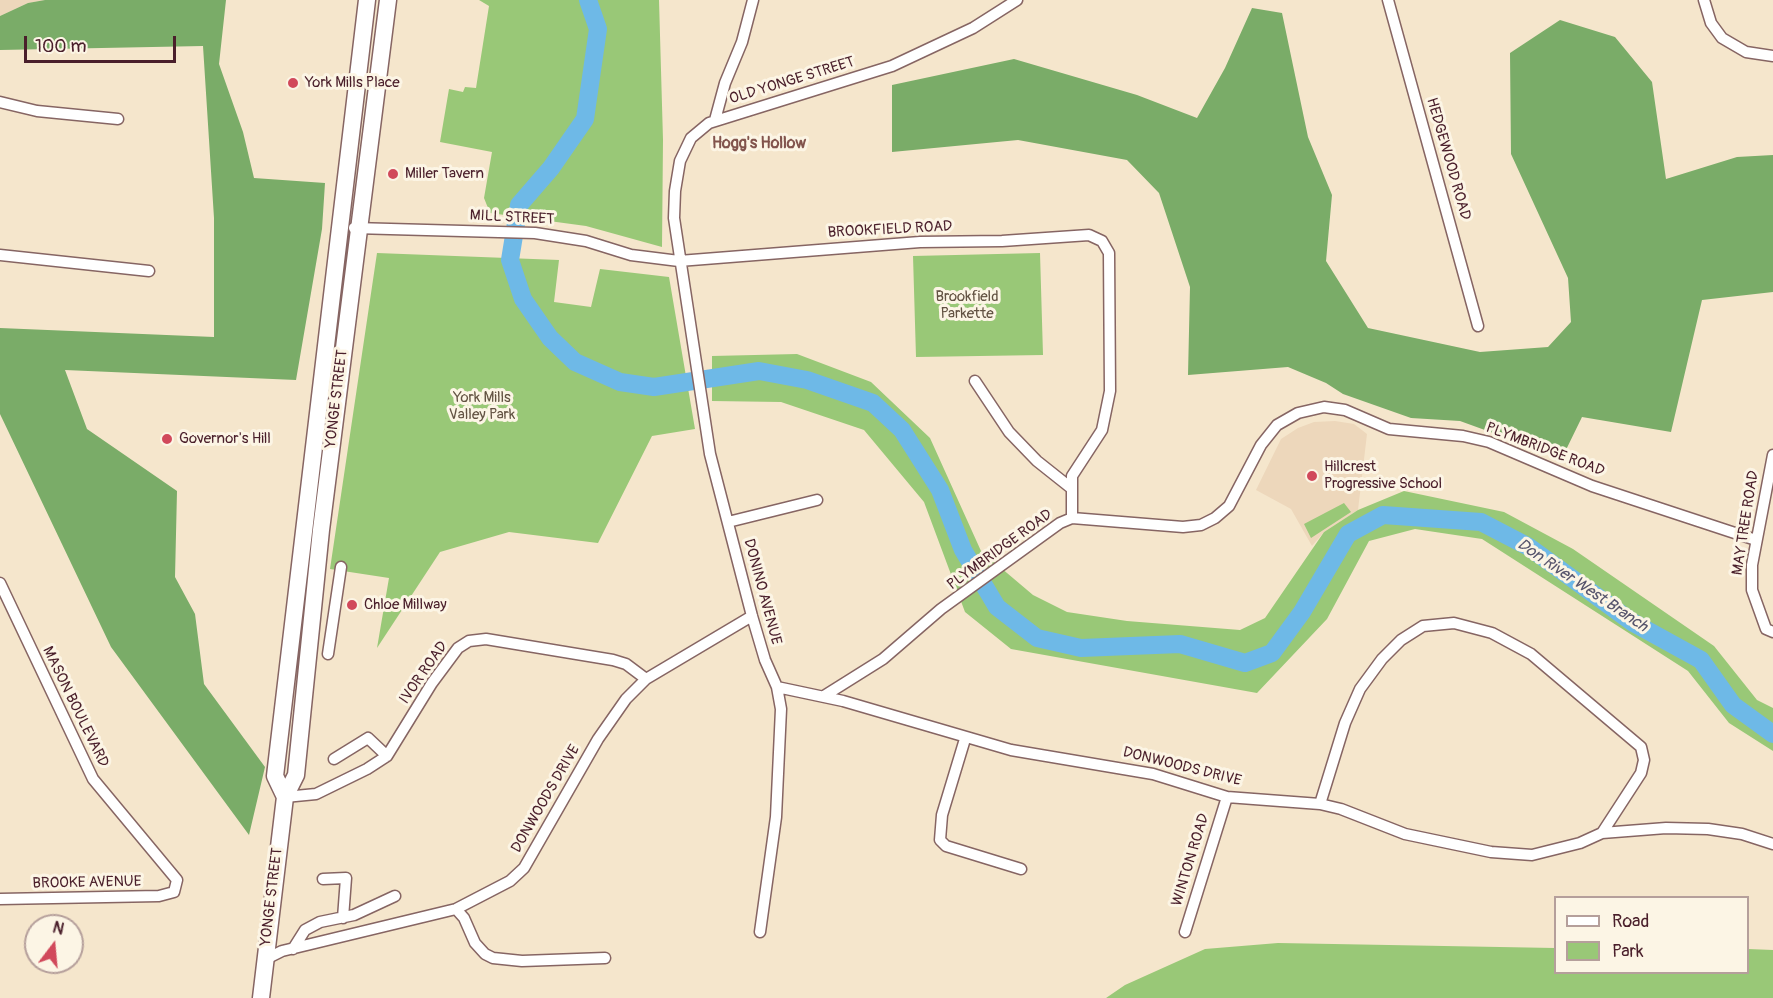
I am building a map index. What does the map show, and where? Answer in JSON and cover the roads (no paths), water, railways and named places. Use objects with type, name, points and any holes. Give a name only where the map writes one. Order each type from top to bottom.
[{"type":"main road","name":"YONGE STREET","points":[[285,797],[275,776],[367,0]]},
{"type":"main road","name":"YONGE STREET","points":[[261,998],[285,797],[296,775],[314,595],[388,0]]},
{"type":"street","points":[[715,120],[742,42],[753,0]]},
{"type":"street","name":"OLD YONGE STREET","points":[[680,261],[674,206],[680,161],[691,138],[715,120],[892,66],[973,28],[1017,0]]},
{"type":"street","name":"HEDGEWOOD ROAD","points":[[1388,0],[1478,326]]},
{"type":"street","points":[[1704,0],[1711,23],[1722,38],[1746,52],[1773,56]]},
{"type":"street","points":[[0,102],[37,111],[118,119]]},
{"type":"street","name":"MILL STREET","points":[[339,226],[535,232],[586,241],[632,255],[680,261]]},
{"type":"street","name":"BROOKFIELD ROAD","points":[[680,261],[920,242],[1002,241],[1089,235],[1102,241],[1109,253],[1110,392],[1102,430],[1072,476],[1071,488]]},
{"type":"street","points":[[0,255],[149,271]]},
{"type":"street","name":"DONINO AVENUE","points":[[680,261],[710,454],[752,616],[765,660],[777,687],[781,709],[776,817],[760,932]]},
{"type":"street","points":[[975,381],[1010,432],[1037,461],[1071,488],[1072,518]]},
{"type":"street","name":"PLYMBRIDGE ROAD","points":[[824,696],[883,659],[1011,557],[1048,531],[1072,518],[1161,526],[1201,525],[1222,514],[1229,506],[1262,445],[1277,425],[1298,413],[1324,407],[1345,410],[1389,429],[1462,436],[1489,442],[1592,486],[1756,540]]},
{"type":"street","name":"MAY TREE ROAD","points":[[1769,630],[1752,590],[1756,540],[1773,457]]},
{"type":"street","points":[[728,522],[817,500]]},
{"type":"street","points":[[328,654],[340,567]]},
{"type":"street","name":"MASON BOULEVARD","points":[[0,583],[93,779],[174,875],[176,886],[174,892]]},
{"type":"street","points":[[297,593],[337,596]]},
{"type":"street","name":"DONWOODS DRIVE","points":[[264,960],[293,949],[456,909],[510,881],[524,868],[598,739],[626,699],[646,679],[752,616]]},
{"type":"street","points":[[1320,804],[1345,723],[1360,689],[1382,659],[1401,640],[1423,626],[1454,623],[1492,633],[1531,654],[1641,747],[1644,760],[1641,773],[1602,833]]},
{"type":"street","name":"IVOR ROAD","points":[[285,797],[316,794],[367,769],[387,756],[432,683],[458,648],[469,641],[486,639],[613,660],[626,664],[646,679]]},
{"type":"street","name":"DONWOODS DRIVE","points":[[777,687],[824,696],[965,739],[1057,760],[1105,765],[1153,774],[1227,797],[1320,804],[1341,809],[1406,834],[1491,852],[1532,855],[1580,843],[1602,833],[1666,828],[1708,829],[1742,834],[1773,844]]},
{"type":"street","points":[[334,759],[357,742],[368,738],[387,756]]},
{"type":"street","points":[[965,739],[942,815],[940,840],[946,846],[1021,868]]},
{"type":"street","name":"WINTON ROAD","points":[[1185,932],[1227,797]]},
{"type":"street","points":[[322,879],[346,878],[343,918]]},
{"type":"street","name":"BROOKE AVENUE","points":[[0,899],[159,896],[174,892]]},
{"type":"street","points":[[293,949],[305,930],[320,922],[361,913],[395,896]]},
{"type":"street","points":[[456,909],[464,918],[475,943],[485,954],[493,958],[522,961],[605,958]]},
{"type":"waterway","name":"Don River West Branch","points":[[588,0],[598,29],[585,119],[551,168],[519,205],[510,260],[523,299],[550,338],[575,362],[620,382],[654,387],[759,371],[807,380],[873,403],[902,430],[940,490],[963,550],[997,607],[1037,638],[1081,648],[1180,644],[1245,663],[1272,653],[1302,612],[1348,534],[1383,515],[1481,522],[1529,547],[1632,622],[1701,660],[1733,705],[1773,734]]},
{"type":"place","name":"York Mills Place","points":[[293,83]]},
{"type":"place","name":"Miller Tavern","points":[[393,174]]},
{"type":"place","name":"Governor's Hill","points":[[167,439]]},
{"type":"place","name":"Hillcrest Progressive School","points":[[1312,476]]},
{"type":"place","name":"Chloe Millway","points":[[352,605]]},
{"type":"district","name":"Hogg's Hollow","points":[[759,144]]},
{"type":"park label","name":"Brookfield Parkette","points":[[967,306]]},
{"type":"park label","name":"York Mills Valley Park","points":[[482,406]]}]
